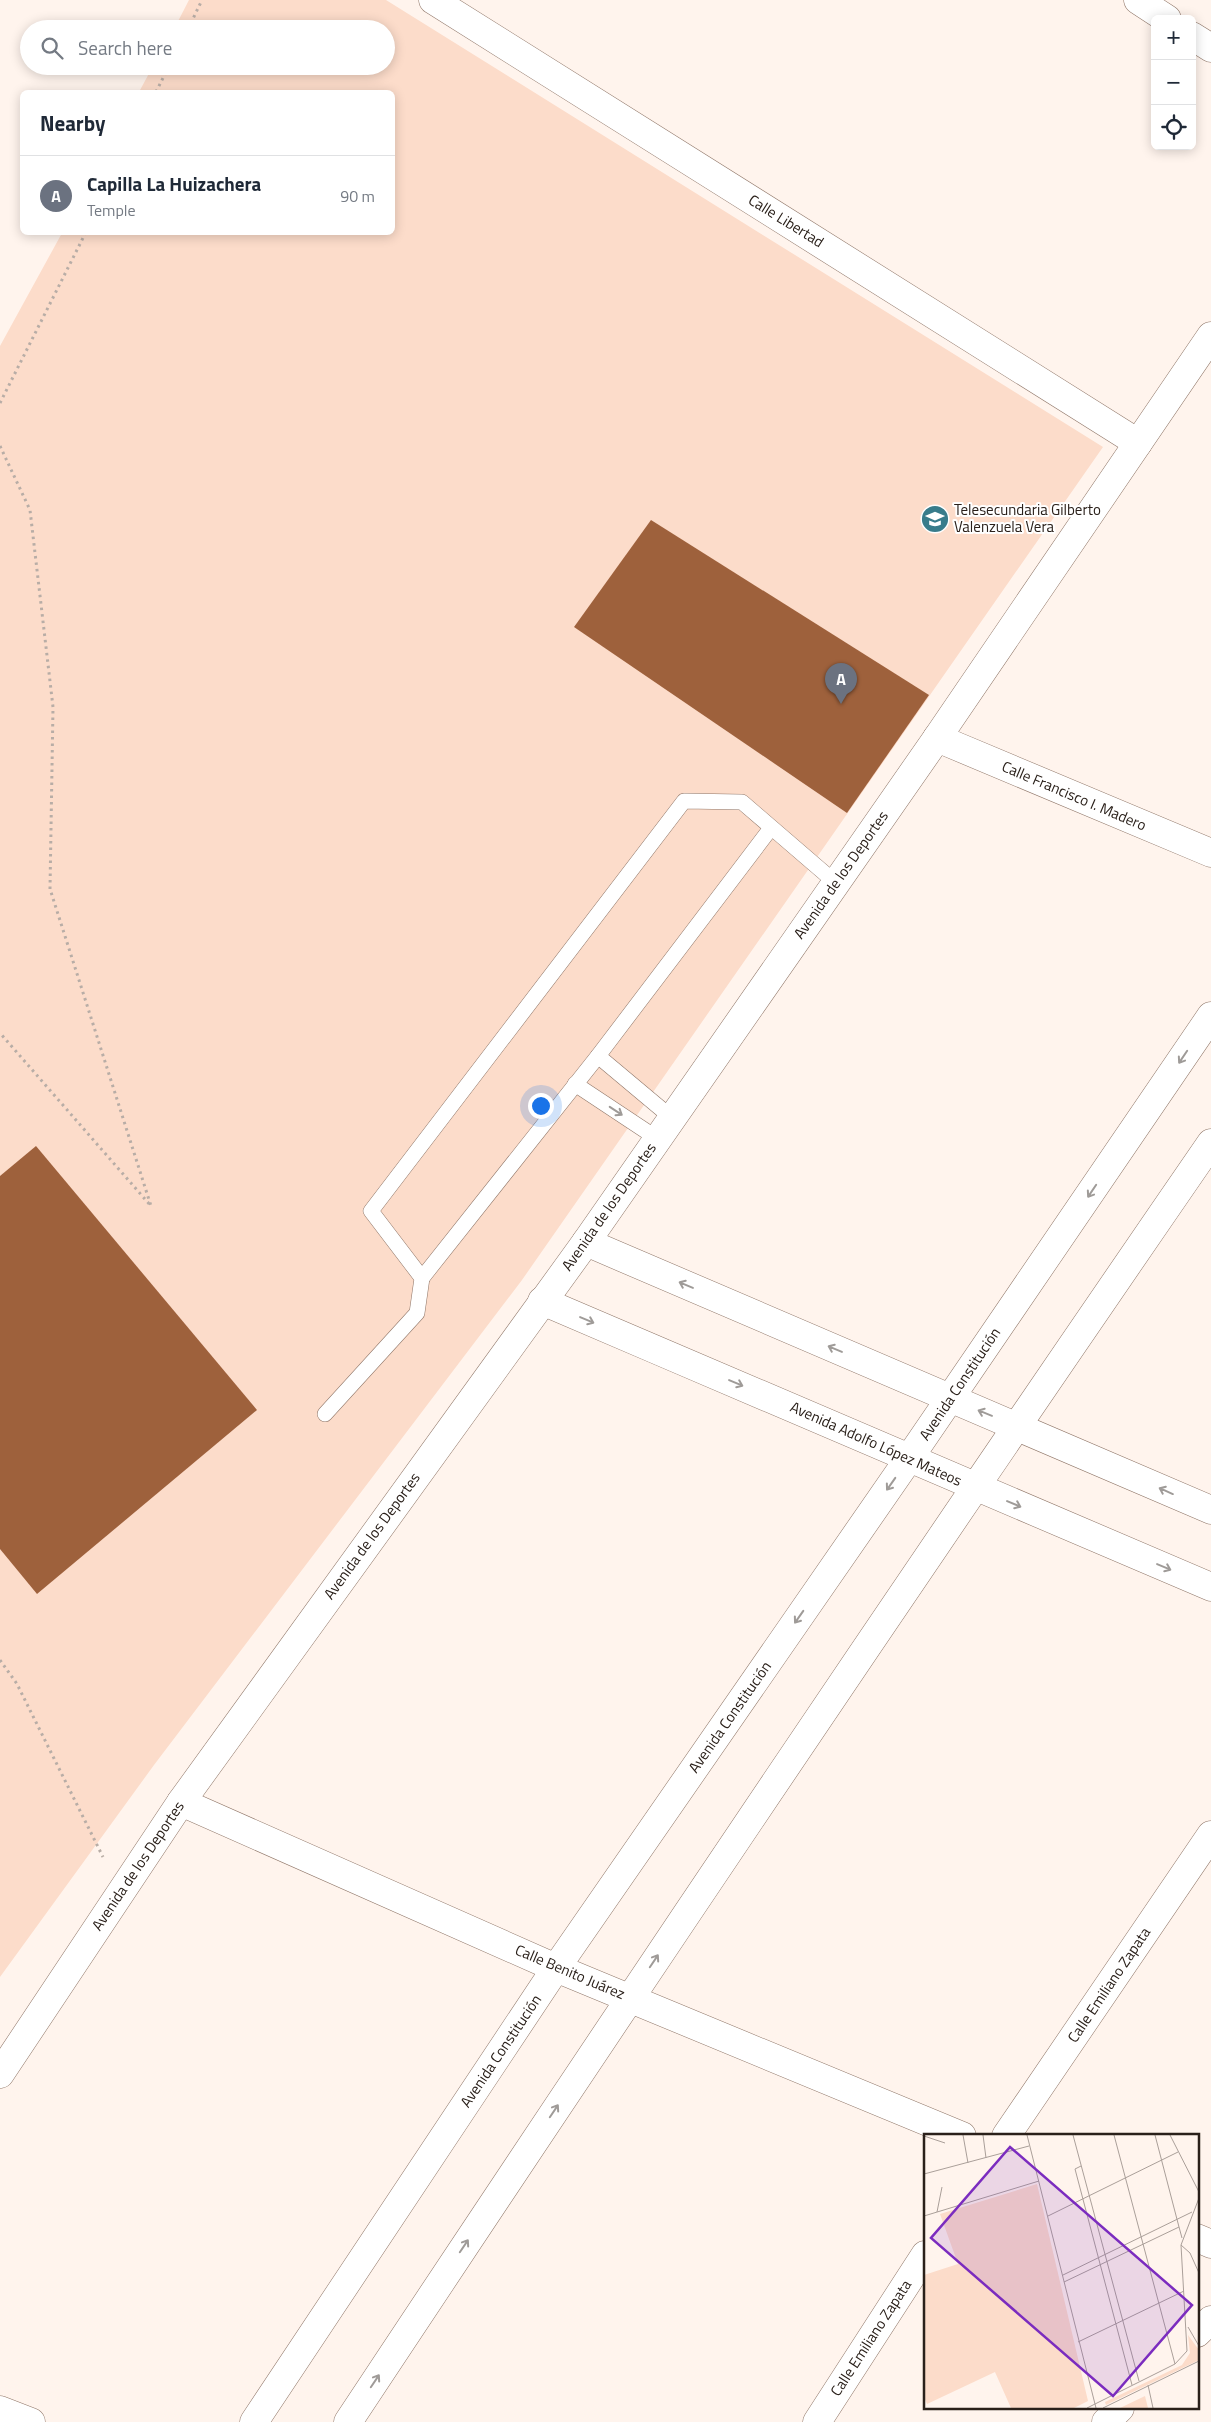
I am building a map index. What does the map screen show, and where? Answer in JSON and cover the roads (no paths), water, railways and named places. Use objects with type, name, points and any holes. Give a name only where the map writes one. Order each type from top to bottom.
[{"type":"street","name":"Calle Libertad","points":[[434,0],[1138,443]]},
{"type":"street","points":[[1138,0],[1160,15]]},
{"type":"street","points":[[1196,39],[1211,48]]},
{"type":"street","name":"Avenida de los Deportes","points":[[0,2074],[181,1802],[586,1242],[937,738],[1211,336]]},
{"type":"street","name":"Calle Francisco I. Madero","points":[[937,738],[1211,853]]},
{"type":"street","name":"Avenida Constitución","points":[[254,2422],[556,1968],[910,1457],[1211,1016]]},
{"type":"street","points":[[348,2422],[629,1997],[974,1487],[1211,1143]]},
{"type":"street","points":[[586,1242],[1211,1510]]},
{"type":"street","name":"Avenida Adolfo López Mateos","points":[[542,1301],[1211,1587]]},
{"type":"street","name":"Calle Benito Juárez","points":[[181,1802],[556,1968],[957,2134]]},
{"type":"street","name":"Calle Emiliano Zapata","points":[[1007,2134],[1211,1835]]},
{"type":"street","points":[[1198,2238],[1211,2244]]},
{"type":"street","name":"Calle Emiliano Zapata","points":[[817,2422],[924,2257]]},
{"type":"street","points":[[1198,2332],[1211,2320]]},
{"type":"street","points":[[0,2410],[31,2422]]},
{"type":"street","points":[[1106,2422],[1118,2410]]},
{"type":"lane","points":[[422,1278],[371,1211],[684,801],[742,802],[836,883]]},
{"type":"lane","points":[[325,1414],[417,1313],[422,1278],[598,1056],[771,828]]},
{"type":"lane","points":[[598,1056],[665,1128]]},
{"type":"lane","points":[[575,1084],[665,1128]]},
{"type":"place","name":"Telesecundaria Gilberto Valenzuela Vera","points":[[935,519]]},
{"type":"place","name":"Capilla La Huizachera","points":[[841,704]]}]
